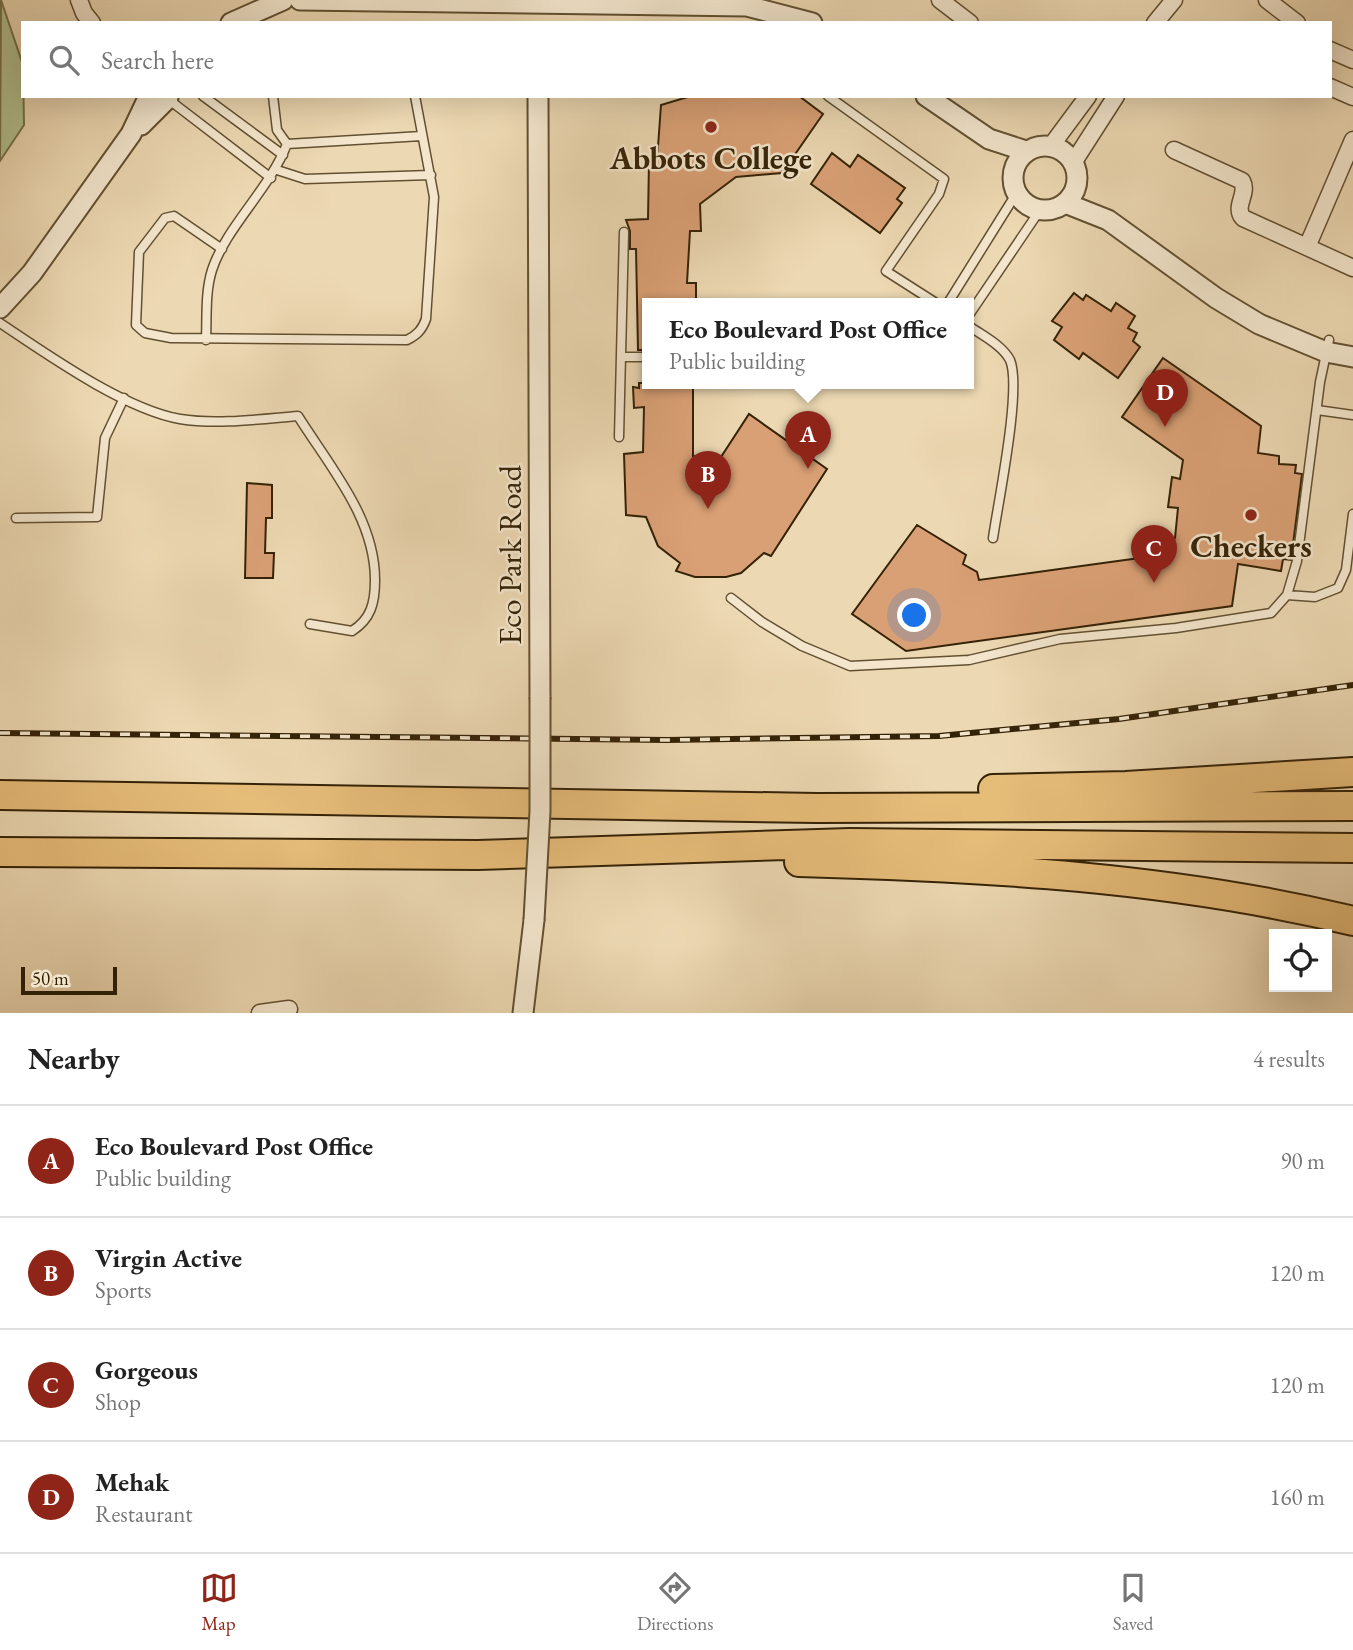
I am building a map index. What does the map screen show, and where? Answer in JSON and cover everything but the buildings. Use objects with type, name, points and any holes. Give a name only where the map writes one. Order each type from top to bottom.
[{"type":"highway","points":[[476,801],[795,790],[1126,786],[1353,772]]},
{"type":"highway","points":[[0,795],[817,808],[1353,806]]},
{"type":"highway","points":[[0,852],[478,855],[850,843],[1353,848]]},
{"type":"highway","points":[[664,851],[711,859],[990,868],[1060,874],[1225,896],[1353,921]]},
{"type":"highway","points":[[1225,896],[1353,933]]},
{"type":"street","points":[[79,0],[83,13],[90,21]]},
{"type":"street","points":[[235,21],[283,0]]},
{"type":"street","points":[[300,0],[537,9],[747,6],[806,21]]},
{"type":"street","points":[[771,0],[800,11],[812,21]]},
{"type":"street","points":[[1146,21],[1160,0]]},
{"type":"street","points":[[1157,21],[1174,0]]},
{"type":"street","points":[[1266,0],[1294,21]]},
{"type":"street","points":[[947,2],[968,21]]},
{"type":"street","points":[[1332,51],[1353,60]]},
{"type":"street","points":[[1332,88],[1353,97]]},
{"type":"street","points":[[0,308],[26,280],[131,134],[162,98]]},
{"type":"street","name":"Eco Park Road","points":[[523,1013],[534,920],[540,799],[538,98]]},
{"type":"street","points":[[929,98],[989,139],[1026,151]]},
{"type":"street","points":[[1051,146],[1087,98]]},
{"type":"street","points":[[1073,163],[1115,98]]},
{"type":"street","points":[[989,139],[1012,173],[1016,194],[1022,202],[1040,210],[1065,203],[1108,220],[1157,253],[1222,286],[1278,320],[1353,357]]},
{"type":"street","points":[[1307,247],[1353,140]]},
{"type":"street","points":[[1012,173],[1026,151],[1038,146],[1060,149],[1073,163],[1077,183],[1108,220]]},
{"type":"street","points":[[1174,150],[1242,181],[1245,187],[1239,209],[1241,216],[1353,268]]},
{"type":"street","points":[[1065,203],[1077,183]]},
{"type":"street","points":[[1327,346],[1353,344]]},
{"type":"street","points":[[260,1013],[289,1009]]},
{"type":"lane","points":[[164,98],[271,178]]},
{"type":"lane","points":[[206,98],[283,155]]},
{"type":"lane","points":[[272,98],[277,131],[287,144]]},
{"type":"lane","points":[[222,249],[170,215],[141,248],[137,258],[136,325],[156,336],[206,340],[407,340],[415,336],[422,330],[426,319],[434,197],[415,98]]},
{"type":"lane","points":[[831,98],[944,179],[939,194],[886,271],[928,298]]},
{"type":"lane","points":[[287,144],[422,136]]},
{"type":"lane","points":[[206,340],[209,283],[222,249],[277,170],[287,144]]},
{"type":"lane","points":[[277,170],[305,179],[431,175]]},
{"type":"lane","points":[[951,298],[1016,194]]},
{"type":"lane","points":[[974,308],[1040,210]]},
{"type":"lane","points":[[619,437],[624,232]]},
{"type":"lane","points":[[0,323],[124,398],[168,416],[191,420],[298,416],[363,521],[375,556],[374,604],[365,623],[352,631],[310,624]]},
{"type":"lane","points":[[974,330],[1004,351],[1012,364],[1012,407],[993,538]]},
{"type":"lane","points":[[731,598],[762,622],[802,646],[850,666],[969,660],[1060,639],[1271,612],[1287,595],[1297,561],[1327,346]]},
{"type":"lane","points":[[623,357],[642,357]]},
{"type":"lane","points":[[16,518],[97,517],[105,438],[124,398]]},
{"type":"lane","points":[[1317,410],[1353,415]]},
{"type":"lane","points":[[1287,595],[1315,597],[1338,588],[1346,570],[1353,514]]},
{"type":"green space","points":[[1,0],[21,59],[24,125],[0,161]]},
{"type":"railway","points":[[0,733],[667,740],[939,736],[1119,719],[1353,685]]},
{"type":"place","name":"Abbots College","points":[[711,127]]},
{"type":"place","name":"Mehak","points":[[1165,427]]},
{"type":"place","name":"Eco Boulevard Post Office","points":[[808,469]]},
{"type":"place","name":"Virgin Active","points":[[708,509]]},
{"type":"place","name":"Checkers","points":[[1251,515]]},
{"type":"place","name":"Gorgeous","points":[[1154,583]]}]
